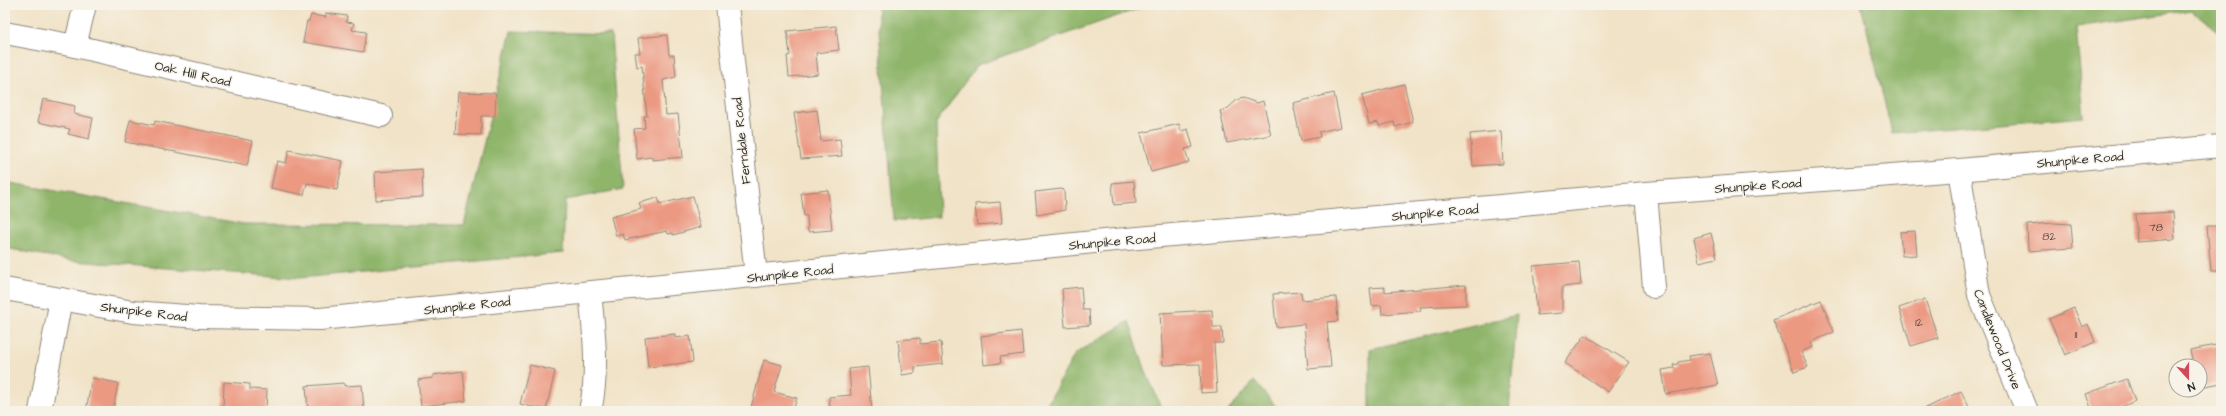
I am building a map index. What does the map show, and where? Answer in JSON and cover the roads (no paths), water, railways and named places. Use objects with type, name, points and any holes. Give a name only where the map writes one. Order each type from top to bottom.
[{"type":"main road","points":[[75,46],[85,5]]},
{"type":"main road","name":"Ferndale Road","points":[[727,5],[756,276]]},
{"type":"main road","name":"Oak Hill Road","points":[[5,33],[75,46],[381,116]]},
{"type":"main road","name":"Shunpike Road","points":[[5,289],[133,312],[199,317],[320,319],[1080,244],[1646,193],[1959,170],[2221,146]]},
{"type":"main road","name":"Candlewood Drive","points":[[1959,170],[1978,296],[2027,411]]},
{"type":"main road","points":[[1646,193],[1654,287]]},
{"type":"main road","points":[[590,292],[596,350],[595,392],[590,411]]},
{"type":"main road","points":[[40,411],[61,299]]}]
